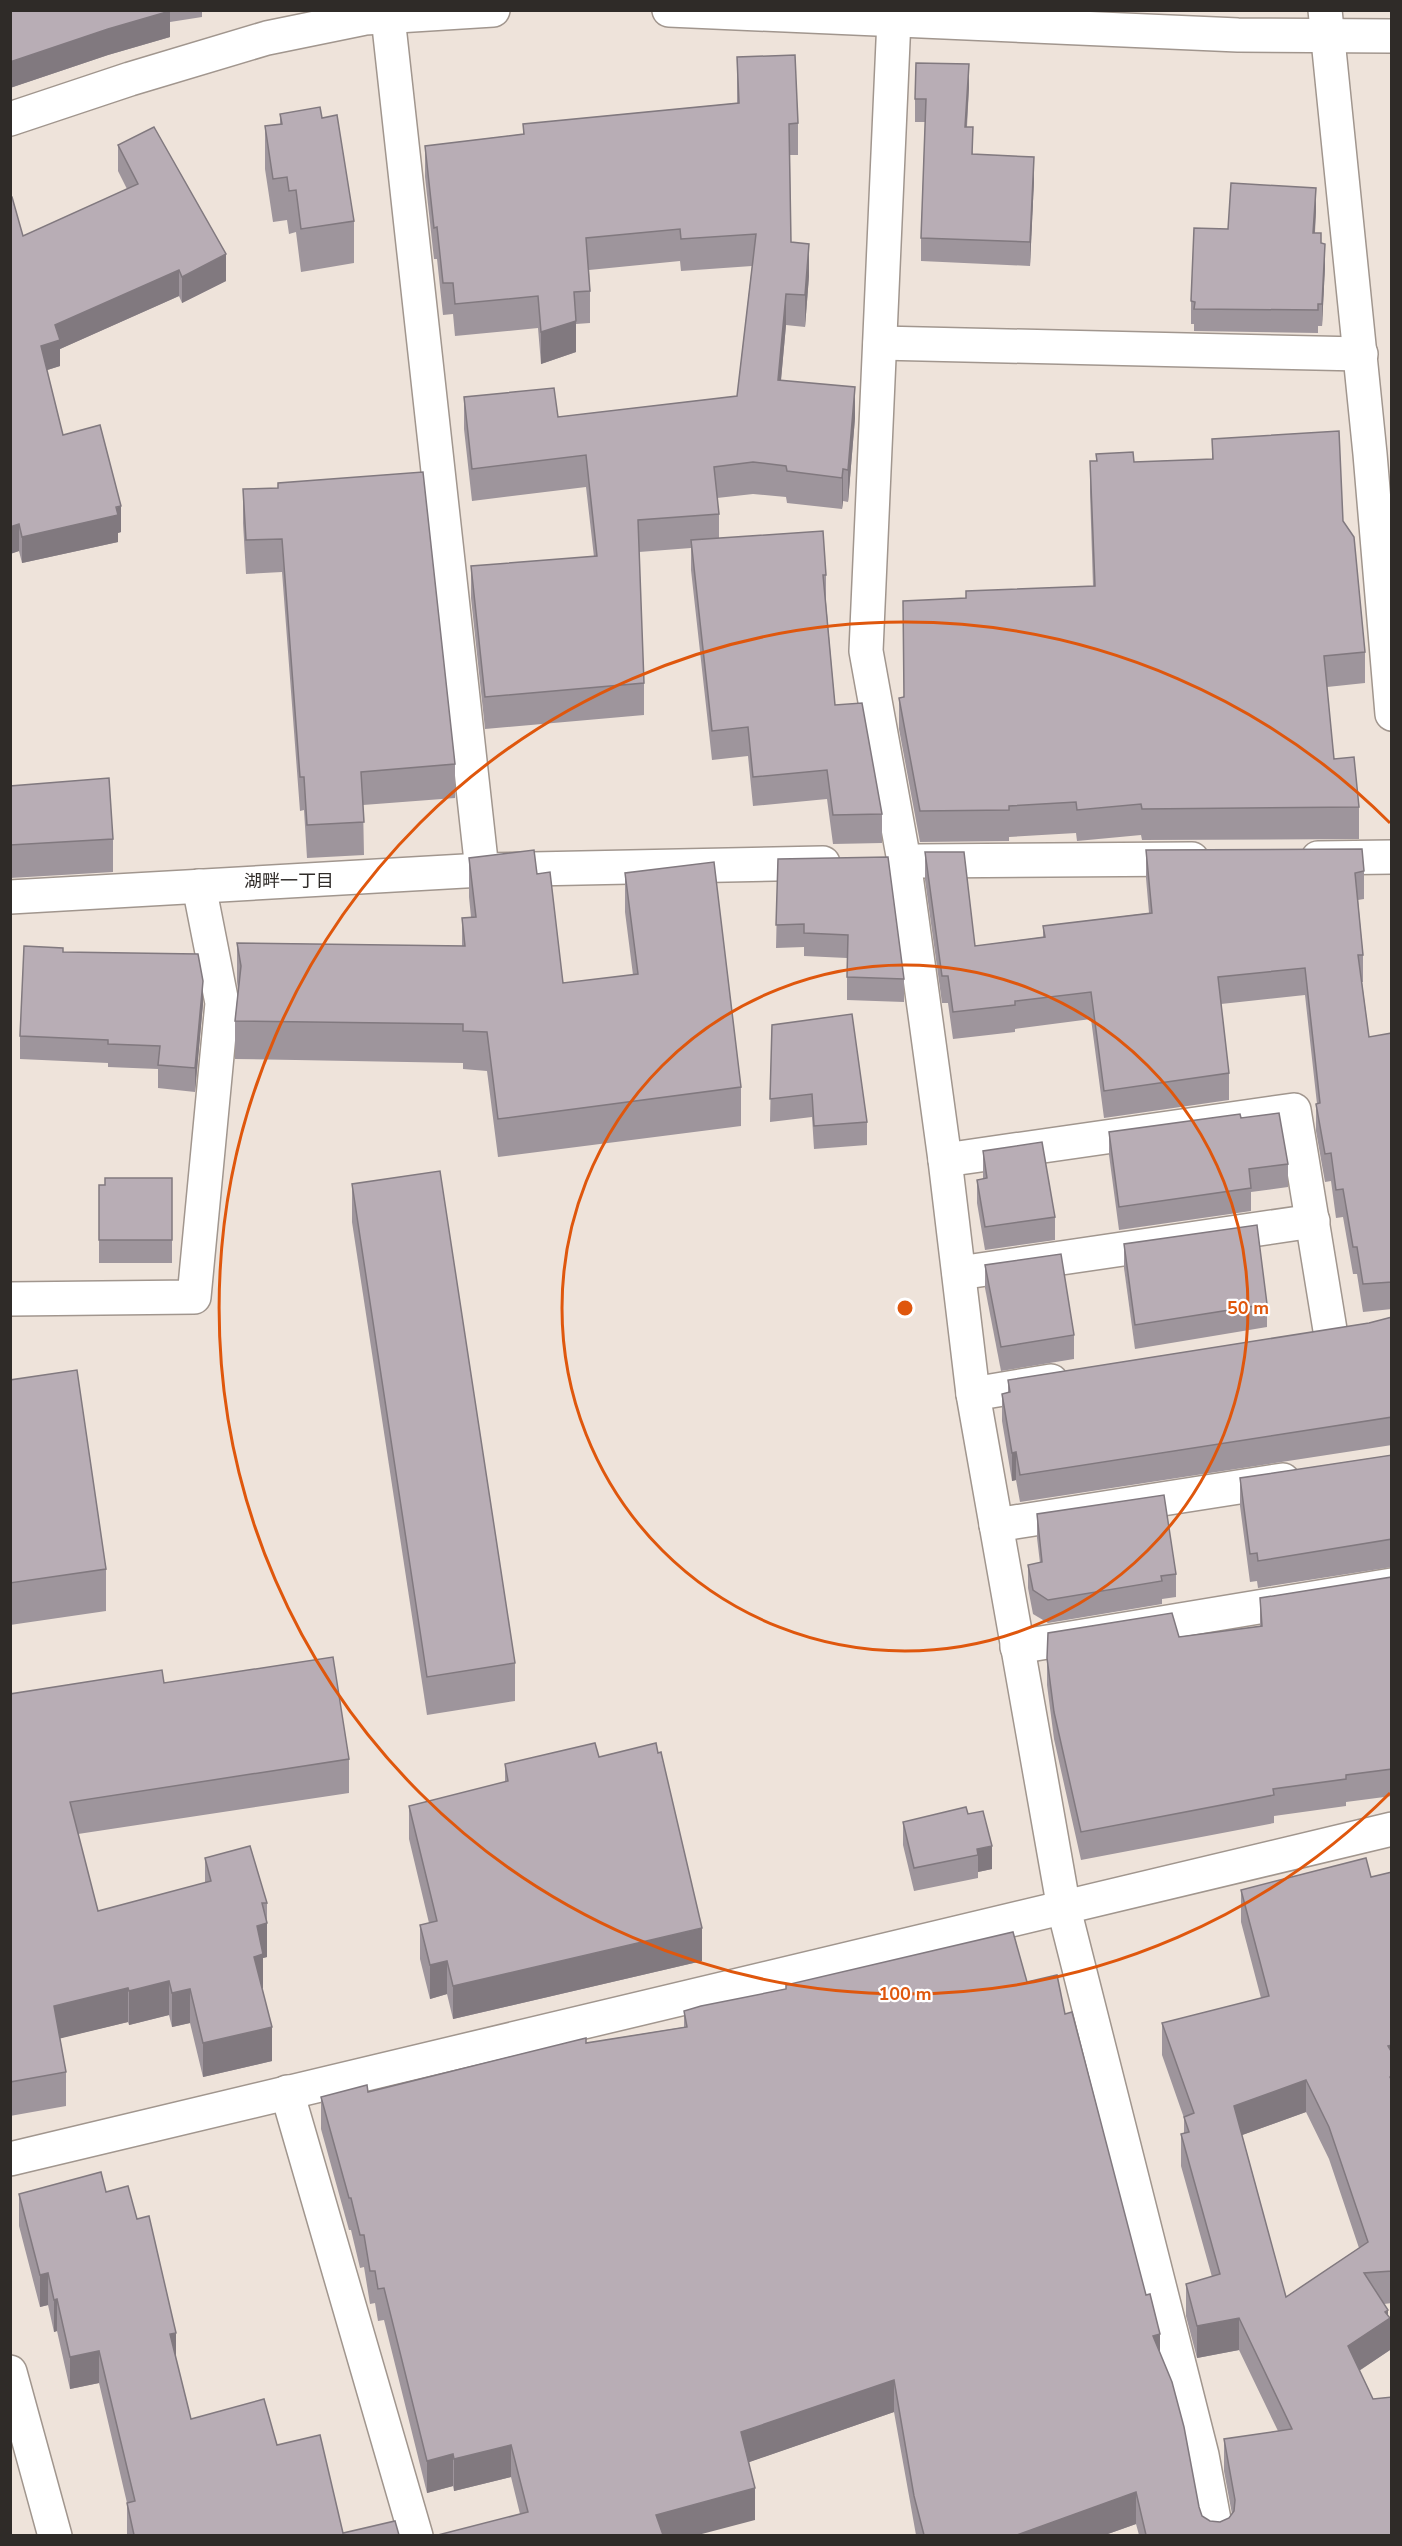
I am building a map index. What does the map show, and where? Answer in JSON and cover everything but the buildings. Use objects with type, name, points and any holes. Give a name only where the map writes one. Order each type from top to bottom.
[{"type":"street","points":[[10,119],[130,79],[267,38],[372,15],[493,10]]},
{"type":"street","points":[[669,10],[1238,35],[1326,23],[1392,36]]},
{"type":"street","points":[[372,15],[482,870]]},
{"type":"street","points":[[894,19],[866,651],[904,861],[945,1160],[973,1394],[1064,1909],[1202,2455],[1218,2535]]},
{"type":"street","points":[[1326,23],[1361,354],[1381,454],[1392,714]]},
{"type":"street","points":[[880,343],[1361,354]]},
{"type":"street","points":[[1284,858],[1392,857]]},
{"type":"street","points":[[10,897],[482,870],[904,861],[1225,858]]},
{"type":"street","points":[[10,1299],[194,1297],[222,1003],[199,886]]},
{"type":"street","points":[[945,1160],[1294,1110],[1312,1221],[1346,1333],[1296,1341]]},
{"type":"street","points":[[958,1273],[1312,1221]]},
{"type":"street","points":[[973,1394],[1077,1377]]},
{"type":"street","points":[[996,1525],[1310,1476]]},
{"type":"street","points":[[1017,1647],[1392,1585]]},
{"type":"street","points":[[10,2159],[1392,1829]]},
{"type":"street","points":[[287,2092],[416,2535]]},
{"type":"street","points":[[10,2372],[55,2535]]},
{"type":"district","name":"湖畔一丁目","points":[[289,881]]}]
